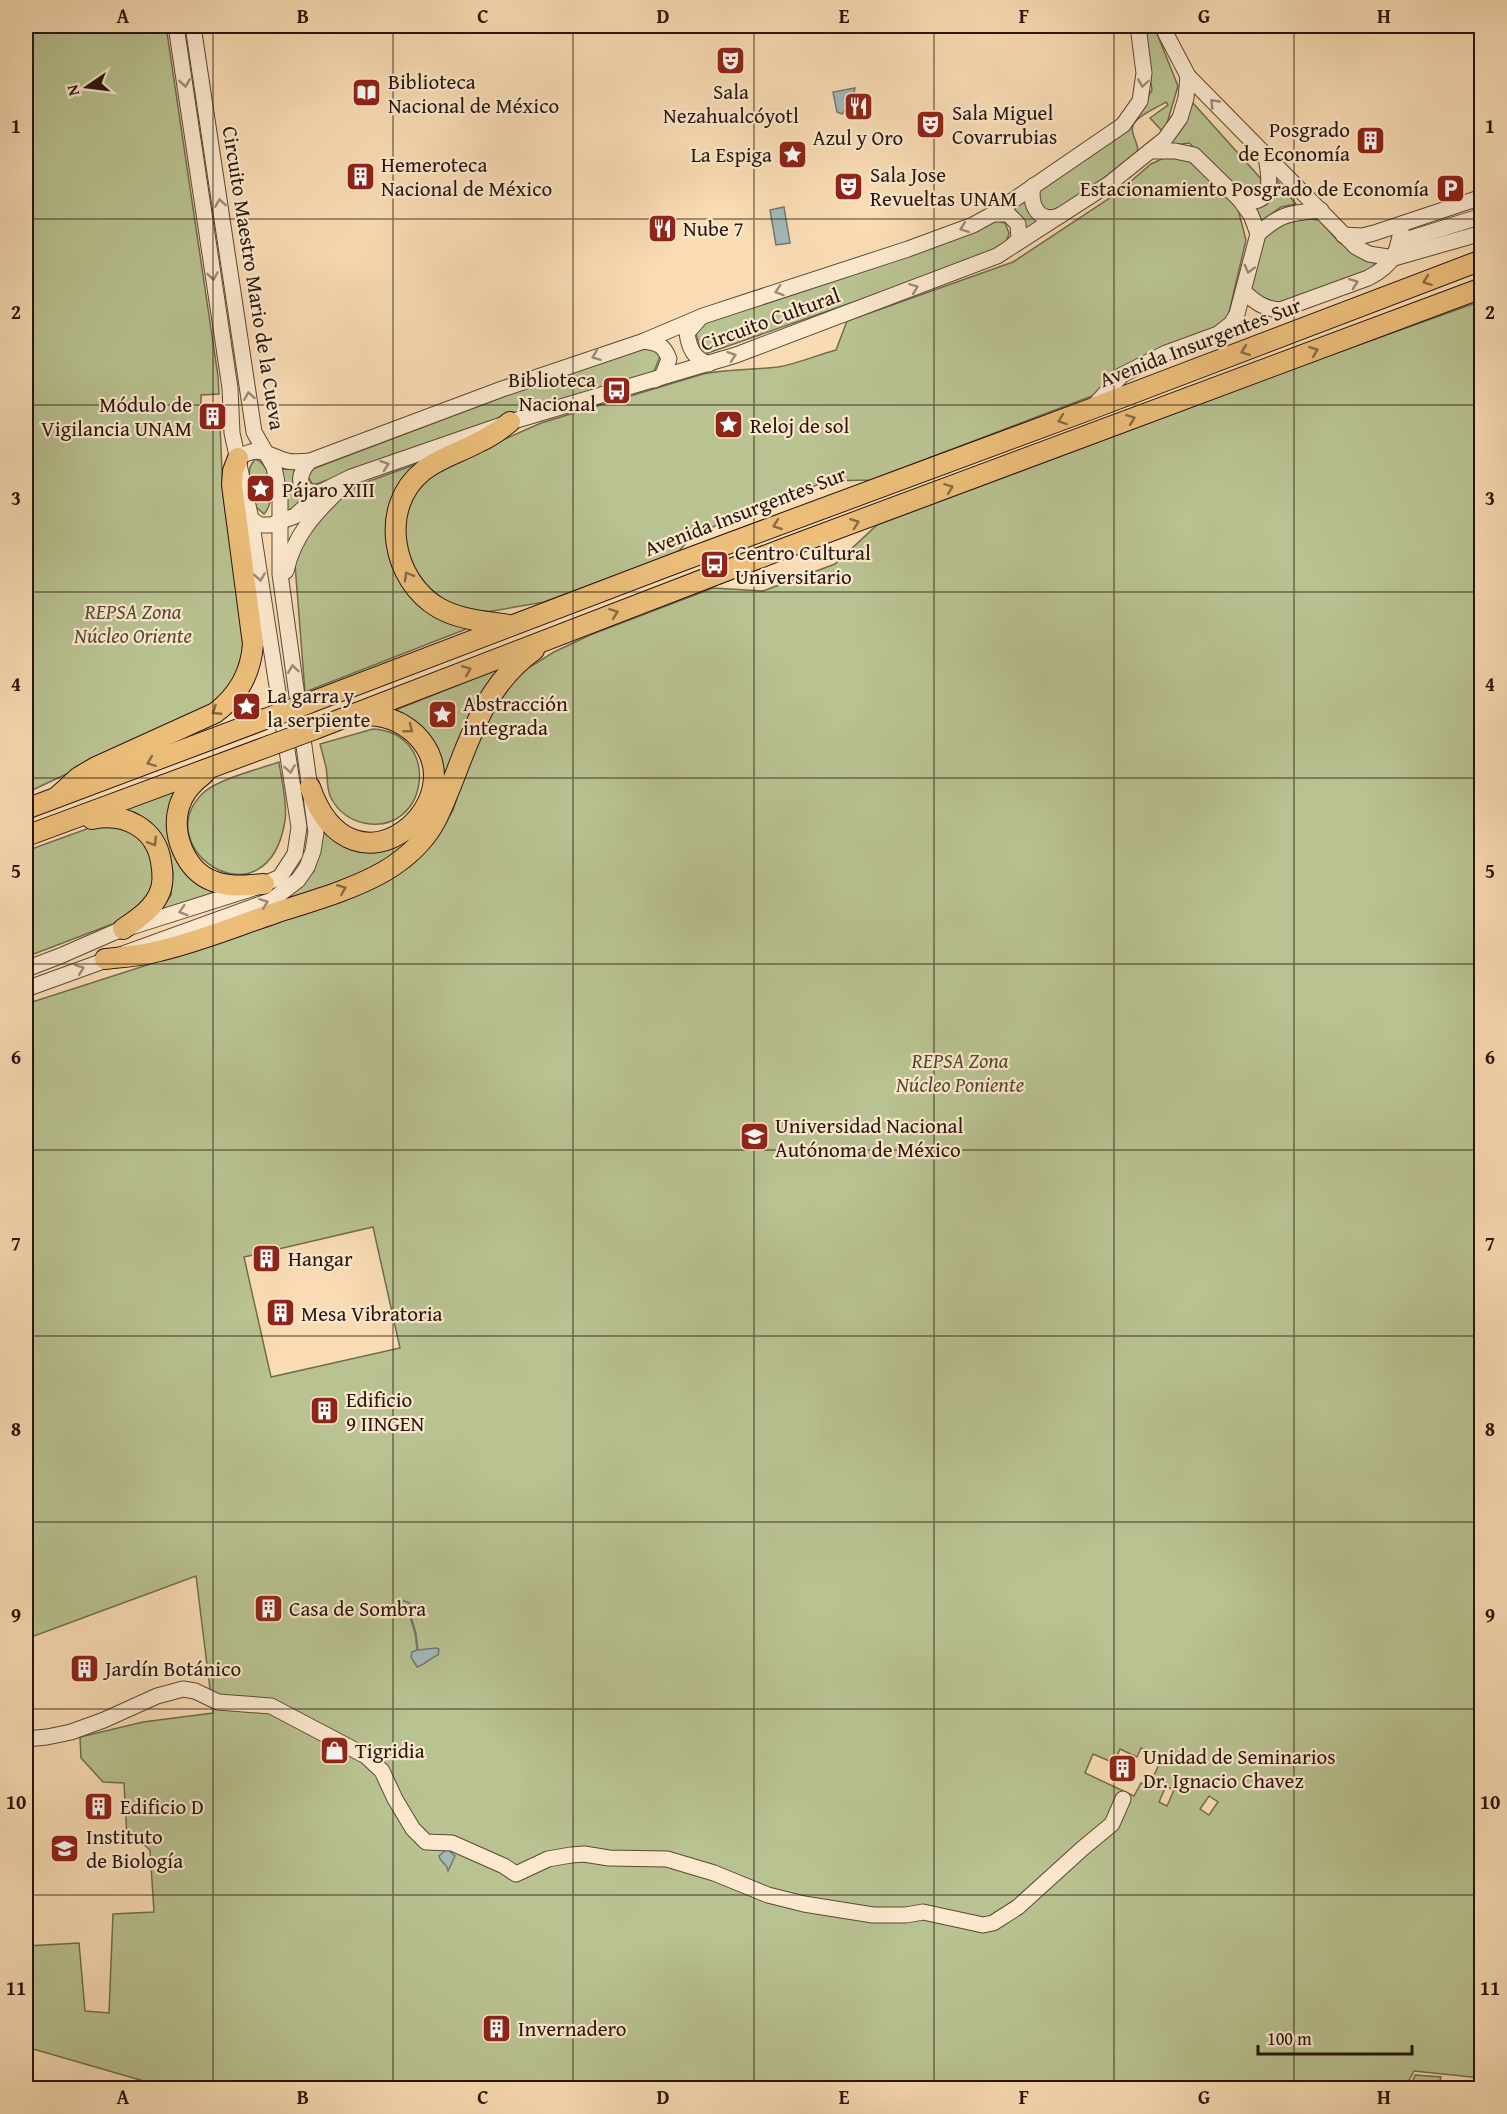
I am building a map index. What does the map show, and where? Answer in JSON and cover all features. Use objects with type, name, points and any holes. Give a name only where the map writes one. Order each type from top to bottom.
[{"type":"main road","name":"Avenida Insurgentes Sur","points":[[26,809],[871,490],[1091,410],[1482,260]]},
{"type":"main road","points":[[34,833],[354,715],[559,634],[1482,288]]},
{"type":"main road","points":[[510,422],[480,442],[446,457],[423,471],[410,485],[402,501],[397,516],[396,534],[404,572],[417,590],[431,603],[460,617],[512,625]]},
{"type":"main road","points":[[57,797],[79,777],[96,767],[215,713],[229,702],[244,679],[250,664],[253,644],[232,485],[233,471],[238,458]]},
{"type":"main road","points":[[105,959],[158,952],[187,943],[307,903],[372,877],[396,863],[420,843],[436,820],[491,693],[520,661],[559,634]]},
{"type":"main road","points":[[310,787],[319,810],[328,823],[340,833],[354,840],[370,842],[390,838],[405,831],[422,814],[431,794],[433,776],[430,758],[424,744],[409,729],[390,718],[354,715]]},
{"type":"main road","points":[[220,764],[199,778],[181,800],[177,823],[180,844],[190,864],[206,878],[234,886],[264,884]]},
{"type":"main road","points":[[34,833],[108,817],[129,821],[147,833],[160,856],[163,877],[161,889],[152,906],[123,929]]},
{"type":"street","name":"Circuito Maestro Mario de la Cueva","points":[[26,969],[123,929],[264,884],[280,877],[295,854],[299,827],[251,519],[232,434],[229,377],[176,26]]},
{"type":"street","name":"Circuito Maestro Mario de la Cueva","points":[[26,989],[272,900],[298,880],[307,867],[313,851],[315,832],[310,787],[280,574],[280,499],[274,468],[254,432],[194,26]]},
{"type":"street","name":"Circuito Cultural","points":[[264,451],[291,462],[310,460],[502,389],[638,341],[644,341],[703,316],[908,249],[973,225],[993,214],[1123,124],[1140,101],[1144,73],[1138,26]]},
{"type":"street","points":[[1163,26],[1188,76],[1356,248],[1369,254],[1394,258],[1482,233]]},
{"type":"street","name":"Circuito Cultural","points":[[280,521],[295,516],[321,492],[351,477],[510,422],[709,364],[997,256],[1109,184],[1165,139],[1180,118],[1186,98],[1188,76]]},
{"type":"street","points":[[1150,151],[1175,151],[1194,155],[1240,200],[1251,215],[1258,234]]},
{"type":"street","points":[[1240,200],[1256,201],[1266,194],[1270,182],[1266,157]]},
{"type":"street","points":[[1034,186],[1031,198],[1035,208],[1043,216],[1055,218],[1066,213]]},
{"type":"street","points":[[1343,235],[1362,236],[1374,233],[1482,197]]},
{"type":"street","points":[[1091,410],[1122,375],[1142,364],[1218,334],[1231,324],[1237,314],[1258,234],[1273,221],[1285,215],[1321,210]]},
{"type":"street","points":[[993,214],[1008,214],[1018,224],[1019,238],[1009,249]]},
{"type":"street","points":[[1400,242],[1482,216]]},
{"type":"street","points":[[1243,291],[1256,303],[1268,309],[1280,310],[1368,278],[1379,272],[1394,258],[1400,242],[1402,224]]},
{"type":"street","points":[[703,316],[687,333],[688,343],[692,352],[701,361],[709,364]]},
{"type":"street","points":[[644,341],[660,345],[666,350],[669,359],[663,375],[655,380]]},
{"type":"street","points":[[238,458],[255,450],[264,451]]},
{"type":"street","points":[[310,460],[300,473],[300,482],[312,493],[321,492]]},
{"type":"street","points":[[284,601],[284,578],[289,556],[298,537],[310,519],[351,477]]},
{"type":"street","points":[[251,519],[260,525],[271,525],[280,521]]},
{"type":"street","points":[[26,1739],[61,1735],[104,1720],[156,1696],[183,1689],[195,1691],[218,1702],[271,1706],[366,1756],[382,1771],[413,1829],[426,1842],[452,1843],[504,1866],[516,1874],[537,1863],[572,1855],[667,1859],[714,1873],[768,1895],[804,1904],[873,1915],[906,1915],[923,1912],[983,1925],[993,1923],[1018,1907],[1112,1824],[1123,1800]]},
{"type":"green space","name":"REPSA Zona Núcleo Oriente","points":[[26,26],[166,26],[218,376],[219,394],[201,395],[201,408],[206,409],[206,424],[220,424],[223,495],[245,646],[240,673],[216,704],[26,793]]},
{"type":"green space","points":[[1143,26],[1154,26],[1178,86],[1165,130],[1163,132],[1150,118],[1168,105],[1166,102],[1135,122],[1132,130],[1138,152],[1131,163],[1051,213],[1038,206],[1036,191],[1130,127],[1152,90]]},
{"type":"green space","points":[[1193,103],[1263,181],[1259,193],[1247,196],[1189,143],[1167,146]]},
{"type":"green space","points":[[1168,156],[1190,161],[1209,176],[1238,209],[1246,240],[1227,321],[1206,335],[1128,364],[1092,396],[871,480],[828,481],[733,516],[688,541],[677,553],[544,602],[481,613],[431,598],[408,569],[404,538],[406,509],[421,482],[451,463],[541,423],[703,374],[778,367],[836,350],[847,321],[1013,262],[1116,194],[1151,164]]},
{"type":"green space","points":[[1275,178],[1296,204],[1281,207],[1261,222],[1250,205]]},
{"type":"green space","points":[[1024,198],[1029,213],[1040,224],[1024,234],[1006,210]]},
{"type":"green space","points":[[1294,217],[1319,220],[1339,242],[1375,263],[1372,270],[1282,305],[1255,296],[1249,286],[1259,239]]},
{"type":"green space","points":[[997,221],[1005,223],[1009,233],[1006,244],[991,254],[702,355],[695,330],[705,318],[968,233]]},
{"type":"green space","name":"REPSA Zona Núcleo Poniente","points":[[1481,301],[1481,2078],[1414,2071],[1405,2088],[168,2088],[26,2047],[26,1946],[79,1943],[85,2011],[109,2013],[113,1914],[154,1912],[150,1850],[138,1839],[127,1839],[124,1783],[103,1782],[81,1758],[80,1737],[143,1722],[213,1713],[196,1576],[26,1639],[26,1004],[265,927],[382,883],[409,867],[439,835],[453,810],[470,759],[497,701],[528,668],[554,652],[590,635],[713,588],[763,591],[835,564],[877,525],[1289,370]],"holes":[[[373,1227],[400,1348],[271,1377],[244,1257]],[[1141,1748],[1162,1758],[1149,1786],[1141,1783],[1134,1796],[1085,1773],[1093,1754],[1114,1763],[1120,1749],[1137,1757]],[[1166,1786],[1174,1790],[1167,1806],[1159,1802]],[[1209,1796],[1218,1802],[1209,1815],[1200,1809]]]},
{"type":"green space","points":[[650,345],[660,356],[654,372],[478,428],[313,485],[306,474],[315,468],[637,346]]},
{"type":"green space","points":[[255,459],[266,468],[271,484],[270,501],[264,514],[256,507],[249,475],[250,467]]},
{"type":"green space","points":[[425,461],[399,488],[396,569],[469,628],[305,692],[295,564],[309,529],[330,502],[361,484]]},
{"type":"green space","points":[[281,469],[294,469],[293,483],[306,497],[288,512]]},
{"type":"green space","points":[[501,668],[442,787],[393,711]]},
{"type":"green space","points":[[373,729],[395,735],[410,747],[418,764],[419,782],[414,800],[403,814],[386,823],[359,822],[337,807],[328,790],[326,767],[320,744]]},
{"type":"green space","points":[[279,762],[286,815],[274,853],[257,870],[236,874],[216,869],[199,855],[189,836],[189,815],[203,793],[218,783]]},
{"type":"green space","points":[[178,790],[169,832],[177,862],[194,882],[216,893],[157,914],[171,895],[173,872],[163,844],[117,810]]},
{"type":"green space","points":[[321,826],[401,841],[422,833],[371,871],[287,900],[314,871],[320,848]]},
{"type":"green space","points":[[92,827],[119,827],[140,837],[154,857],[155,885],[147,905],[123,920],[26,957],[26,851]]},
{"type":"green space","points":[[1415,2075],[1441,2077],[1438,2088],[1410,2088]]},
{"type":"shaded area","points":[[855,88],[852,101],[842,114],[837,112],[833,92]]},
{"type":"shaded area","points":[[784,207],[790,243],[776,245],[770,210]]},
{"type":"shaded area","points":[[402,1600],[410,1603],[408,1605],[416,1634],[418,1650],[439,1649],[438,1655],[417,1667],[411,1657],[412,1652],[417,1650],[415,1633],[410,1617],[407,1617],[403,1608]]},
{"type":"shaded area","points":[[447,1849],[455,1856],[448,1871],[439,1856]]},
{"type":"place","name":"Sala Nezahualcóyotl","points":[[731,60]]},
{"type":"place","name":"Biblioteca Nacional de México","points":[[367,93]]},
{"type":"place","name":"Azul y Oro","points":[[858,106]]},
{"type":"place","name":"Sala Miguel Covarrubias","points":[[931,124]]},
{"type":"place","name":"Posgrado de Economía","points":[[1371,141]]},
{"type":"place","name":"La Espiga","points":[[793,154]]},
{"type":"place","name":"Hemeroteca Nacional de México","points":[[360,176]]},
{"type":"place","name":"Sala Jose Revueltas UNAM","points":[[849,186]]},
{"type":"place","name":"Estacionamiento Posgrado de Economía","points":[[1450,188]]},
{"type":"place","name":"Nube 7","points":[[662,228]]},
{"type":"place","name":"Biblioteca Nacional","points":[[617,391]]},
{"type":"place","name":"Módulo de Vigilancia UNAM","points":[[213,416]]},
{"type":"place","name":"Reloj de sol","points":[[729,425]]},
{"type":"place","name":"Pájaro XIII","points":[[261,489]]},
{"type":"place","name":"Centro Cultural Universitario","points":[[714,564]]},
{"type":"place","name":"La garra y la serpiente","points":[[246,707]]},
{"type":"place","name":"Abstracción integrada","points":[[442,715]]},
{"type":"place","name":"Universidad Nacional Autónoma de México","points":[[754,1137]]},
{"type":"place","name":"Hangar","points":[[267,1258]]},
{"type":"place","name":"Mesa Vibratoria","points":[[280,1313]]},
{"type":"place","name":"Edificio 9 IINGEN","points":[[325,1411]]},
{"type":"place","name":"Casa de Sombra","points":[[268,1608]]},
{"type":"place","name":"Jardín Botánico","points":[[84,1668]]},
{"type":"place","name":"Tigridia","points":[[334,1750]]},
{"type":"place","name":"Unidad de Seminarios Dr. Ignacio Chavez","points":[[1122,1768]]},
{"type":"place","name":"Edificio D","points":[[99,1806]]},
{"type":"place","name":"Instituto de Biología","points":[[65,1848]]},
{"type":"place","name":"Invernadero","points":[[497,2028]]}]
